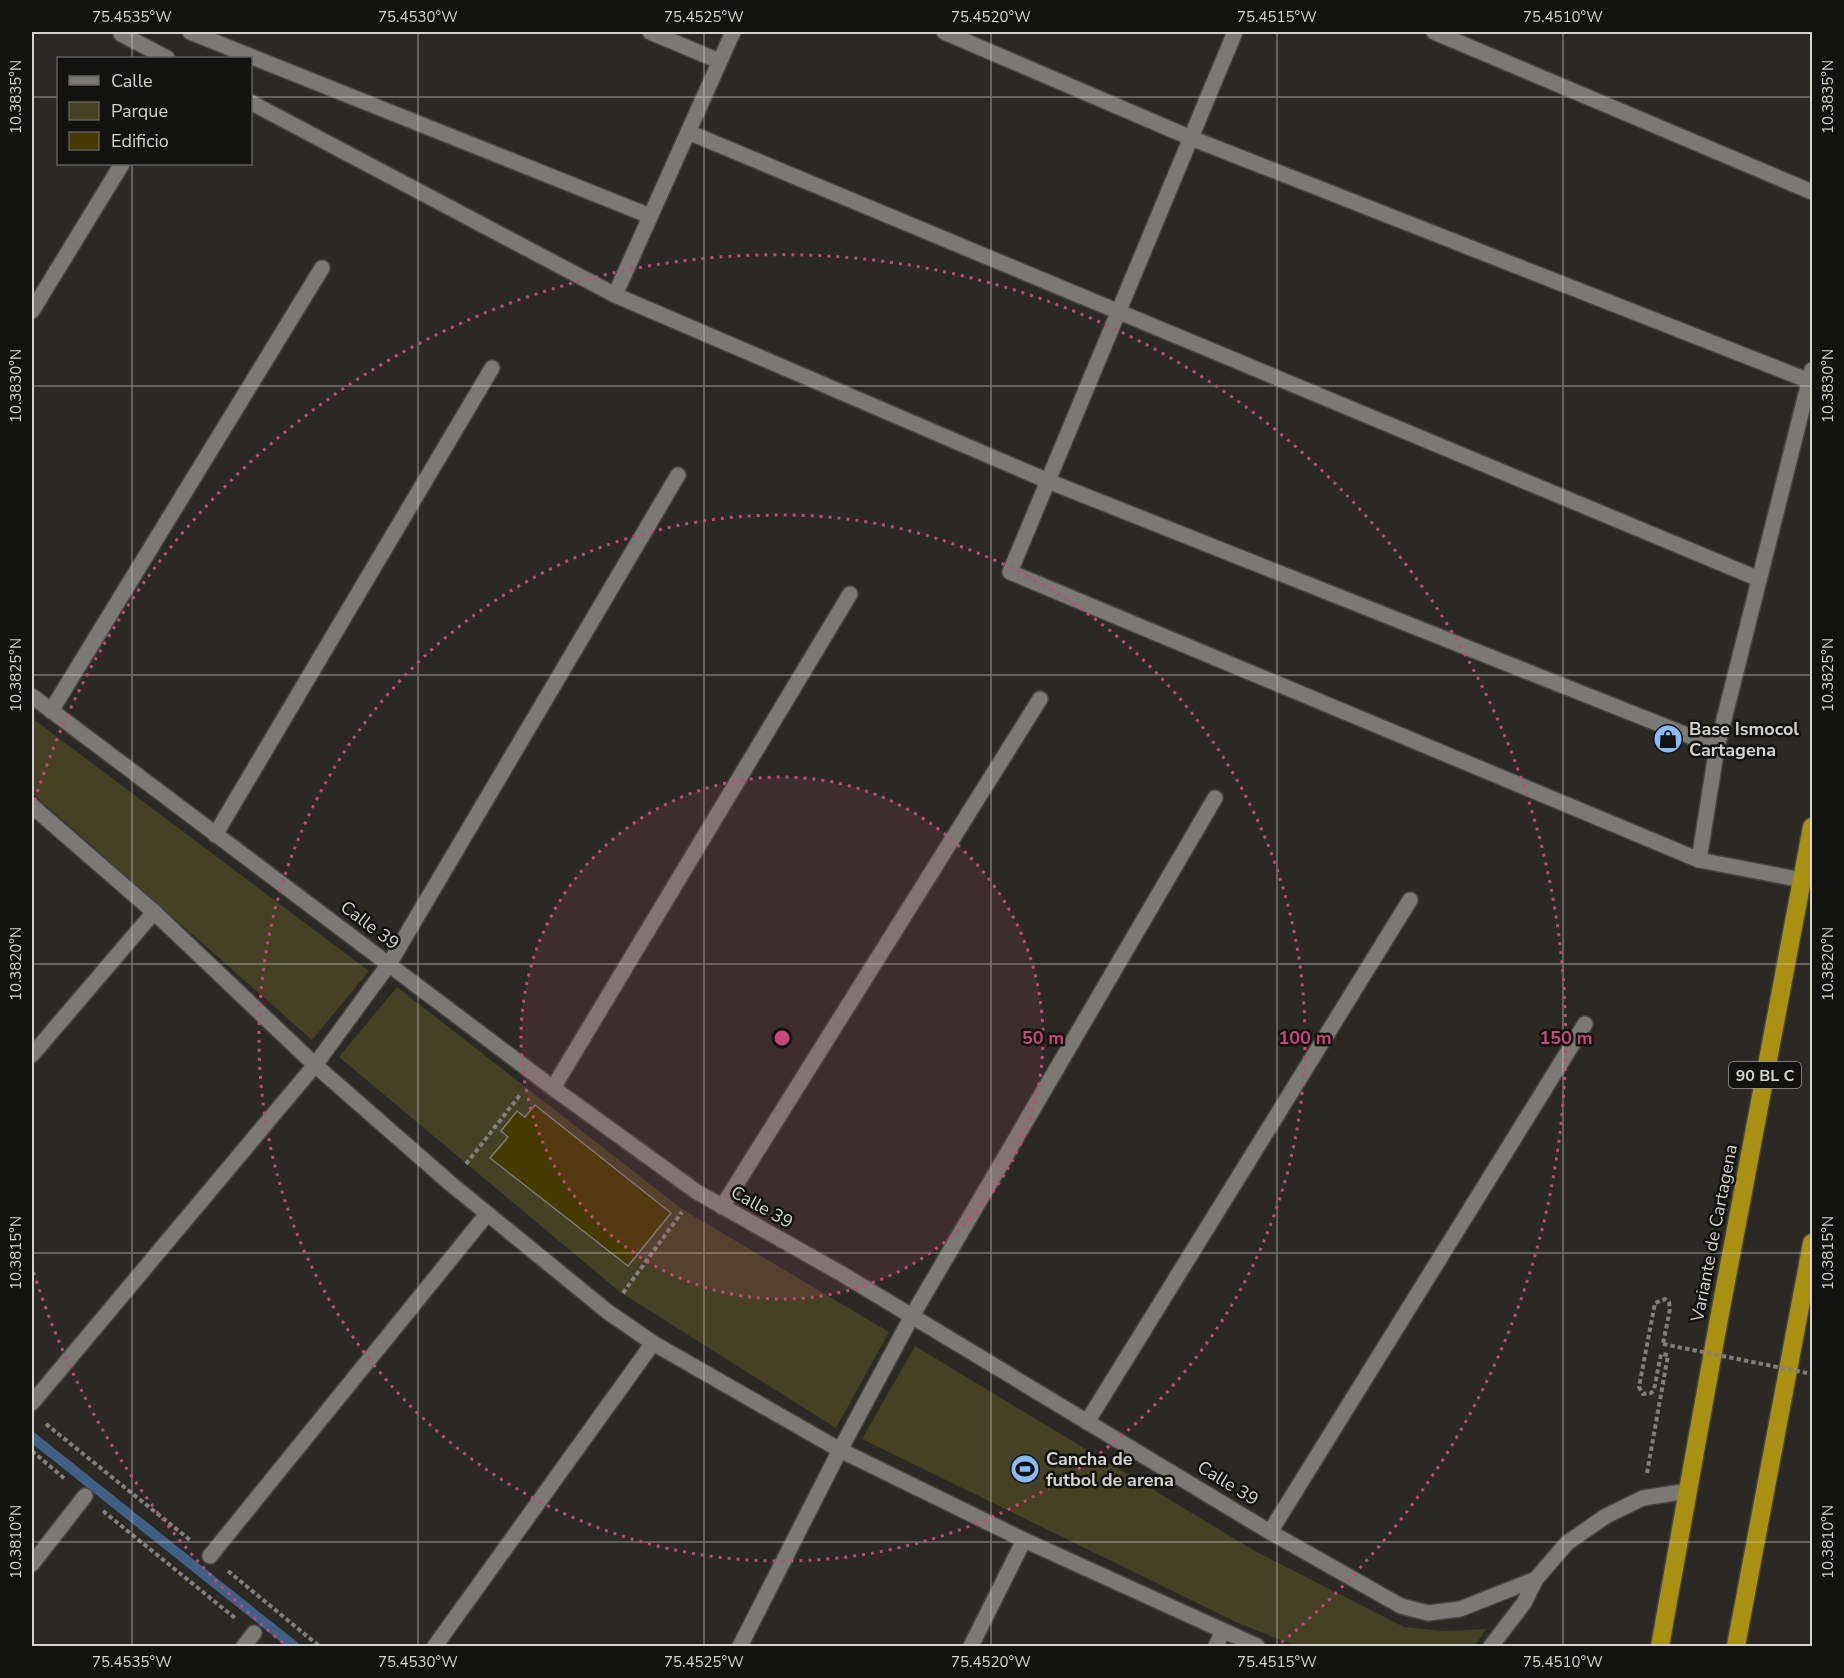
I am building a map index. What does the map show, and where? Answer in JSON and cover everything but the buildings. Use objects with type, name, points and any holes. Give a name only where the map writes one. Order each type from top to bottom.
[{"type":"highway","name":"Variante de Cartagena","points":[[1660,1647],[1812,827]]},
{"type":"highway","points":[[1736,1647],[1812,1243]]},
{"type":"street","points":[[123,32],[121,34],[165,57]]},
{"type":"street","points":[[190,32],[650,216]]},
{"type":"street","points":[[650,32],[719,61]]},
{"type":"street","points":[[615,296],[733,32]]},
{"type":"street","points":[[944,32],[1191,138],[1812,378],[1758,579],[1717,747],[1699,860]]},
{"type":"street","points":[[1235,32],[1010,572],[1699,860],[1802,880]]},
{"type":"street","points":[[1434,32],[1812,192]]},
{"type":"street","points":[[252,103],[615,296],[1048,481],[1717,747]]},
{"type":"street","points":[[688,132],[1758,579]]},
{"type":"street","points":[[32,311],[121,165]]},
{"type":"street","points":[[51,711],[322,268]]},
{"type":"street","points":[[215,835],[492,368]]},
{"type":"street","points":[[32,1403],[315,1065],[389,964],[678,475]]},
{"type":"street","points":[[553,1088],[850,594]]},
{"type":"street","name":"Calle 39","points":[[32,696],[553,1088],[697,1192],[842,1274],[1270,1532],[1401,1606],[1428,1613],[1460,1609],[1536,1579]]},
{"type":"street","points":[[722,1207],[1040,699]]},
{"type":"street","points":[[740,1647],[840,1450],[912,1316],[1215,798]]},
{"type":"street","points":[[32,806],[154,912],[315,1065],[451,1184],[608,1312],[653,1343],[840,1450],[1024,1540],[1257,1647]]},
{"type":"street","points":[[1087,1422],[1410,900]]},
{"type":"street","points":[[32,1055],[154,912]]},
{"type":"street","points":[[1270,1532],[1585,1024]]},
{"type":"street","points":[[210,1556],[487,1214]]},
{"type":"street","points":[[435,1647],[653,1343]]},
{"type":"street","name":"Calle 39","points":[[1491,1647],[1524,1603],[1536,1579],[1567,1543],[1606,1516],[1643,1498],[1688,1491]]},
{"type":"street","points":[[32,1564],[85,1496]]},
{"type":"street","points":[[971,1647],[1024,1540]]},
{"type":"street","points":[[1216,1647],[1224,1630]]},
{"type":"street","points":[[244,1647],[254,1634]]},
{"type":"path","points":[[451,1184],[536,1075]]},
{"type":"path","points":[[608,1312],[697,1192]]},
{"type":"path","points":[[1643,1498],[1668,1355],[1661,1354],[1654,1390],[1644,1394],[1639,1387],[1655,1303],[1665,1299],[1669,1302],[1670,1309],[1663,1344],[1812,1374]]},
{"type":"path","points":[[40,1419],[319,1647]]},
{"type":"path","points":[[32,1451],[254,1634]]},
{"type":"green space","points":[[32,718],[369,971],[312,1040],[32,793]]},
{"type":"green space","points":[[397,987],[682,1209],[889,1332],[836,1428],[620,1292],[339,1057]]},
{"type":"green space","points":[[915,1346],[1253,1550],[1404,1627],[1445,1631],[1486,1629],[1475,1646],[1296,1646],[1238,1623],[862,1439]]},
{"type":"waterway","points":[[32,1437],[294,1646]]},
{"type":"place","name":"Base Ismocol Cartagena","points":[[1668,739]]},
{"type":"place","name":"Cancha de futbol de arena","points":[[1025,1469]]}]
